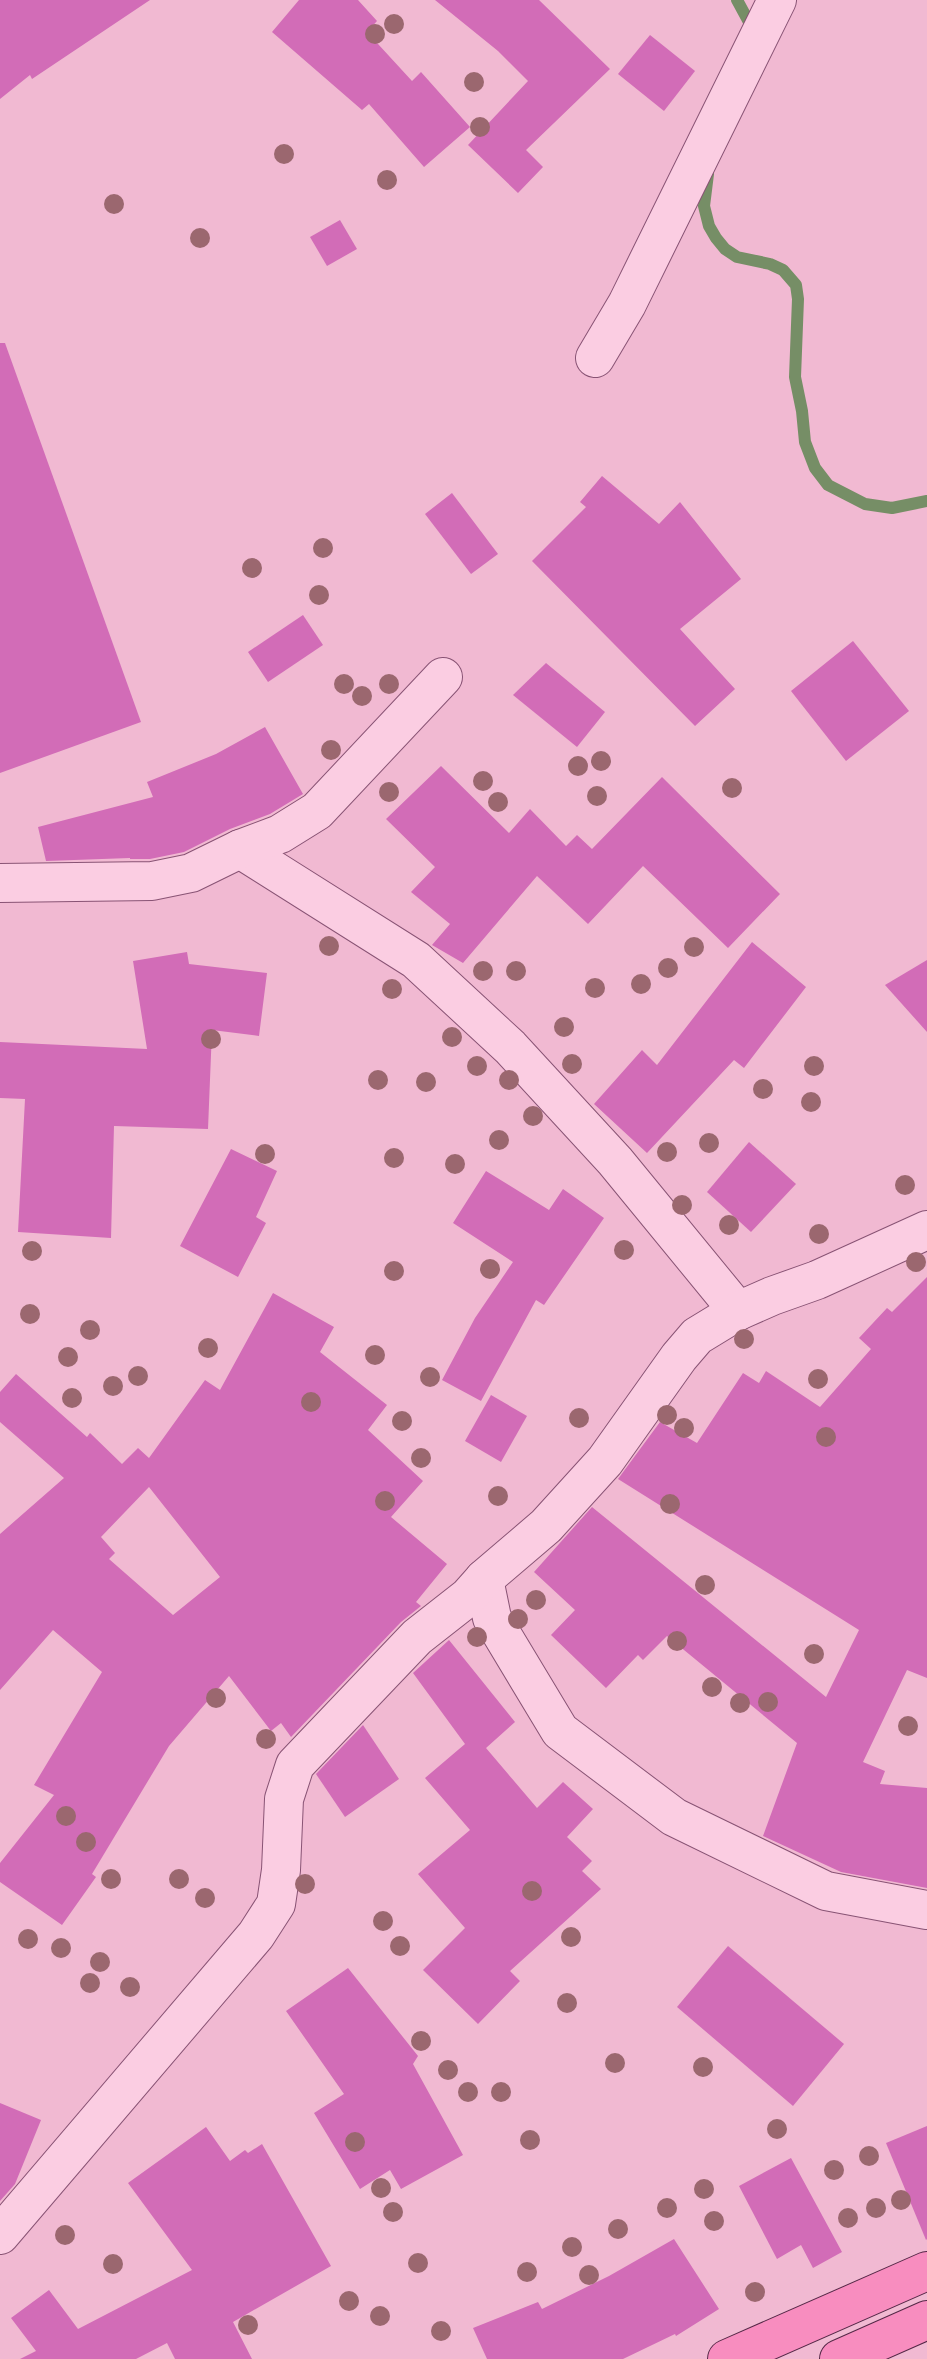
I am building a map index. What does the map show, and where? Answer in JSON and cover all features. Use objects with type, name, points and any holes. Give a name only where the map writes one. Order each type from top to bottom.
[{"type":"main road","points":[[727,2359],[927,2271]]},
{"type":"main road","points":[[839,2359],[927,2319]]},
{"type":"street","points":[[595,358],[632,292],[777,0]]},
{"type":"street","points":[[0,883],[152,881],[191,873],[240,849],[280,834],[317,811],[443,677]]},
{"type":"street","points":[[240,849],[416,960],[426,969],[510,1047],[615,1161],[738,1311]]},
{"type":"street","points":[[0,2235],[256,1935],[276,1904],[281,1870],[284,1799],[295,1765],[417,1637],[468,1597],[484,1579],[546,1526],[605,1461],[697,1336],[738,1311],[817,1280],[927,1230]]},
{"type":"street","points":[[484,1579],[492,1618],[560,1731],[674,1817],[825,1891],[927,1910]]},
{"type":"building","points":[[0,0],[150,0],[32,79],[30,75],[0,99]]},
{"type":"building","points":[[299,0],[358,0],[377,21],[367,32],[412,81],[421,72],[470,127],[424,167],[369,104],[362,110],[272,32]]},
{"type":"building","points":[[435,0],[539,0],[610,69],[526,150],[543,167],[518,193],[468,145],[528,81],[498,51]]},
{"type":"building","points":[[650,35],[695,71],[664,111],[618,74]]},
{"type":"building","points":[[340,220],[357,249],[327,266],[310,237]]},
{"type":"building","points":[[0,343],[5,343],[141,722],[0,773]]},
{"type":"building","points":[[602,476],[659,524],[680,502],[741,579],[680,629],[735,689],[695,726],[532,561],[586,507],[580,502]]},
{"type":"building","points":[[452,493],[498,554],[471,574],[425,514]]},
{"type":"building","points":[[303,615],[323,645],[268,682],[248,652]]},
{"type":"building","points":[[853,641],[909,711],[846,761],[791,691]]},
{"type":"building","points":[[546,663],[605,712],[577,747],[513,695]]},
{"type":"building","points":[[265,727],[303,794],[270,814],[230,829],[184,852],[150,859],[46,861],[38,827],[153,797],[147,782],[216,754]]},
{"type":"building","points":[[441,766],[509,833],[530,809],[566,846],[577,835],[592,849],[662,777],[780,894],[728,948],[643,866],[588,924],[537,876],[463,963],[432,945],[450,924],[411,892],[435,867],[386,819]]},
{"type":"building","points":[[752,942],[806,987],[744,1068],[734,1060],[647,1153],[594,1104],[642,1050],[657,1065]]},
{"type":"building","points":[[187,952],[189,964],[267,973],[259,1036],[212,1030],[208,1129],[114,1126],[111,1238],[18,1232],[25,1099],[0,1098],[0,1042],[147,1049],[133,961]]},
{"type":"building","points":[[927,960],[927,1032],[885,985]]},
{"type":"building","points":[[749,1142],[796,1184],[751,1232],[707,1192]]},
{"type":"building","points":[[231,1149],[277,1171],[256,1217],[266,1223],[238,1277],[180,1246]]},
{"type":"building","points":[[486,1171],[549,1210],[563,1189],[604,1218],[544,1305],[536,1300],[481,1401],[442,1380],[475,1318],[513,1262],[453,1223]]},
{"type":"building","points":[[927,1277],[927,1678],[907,1670],[863,1762],[885,1771],[880,1784],[927,1788],[927,1888],[841,1872],[763,1836],[797,1743],[667,1636],[643,1660],[638,1655],[606,1688],[551,1635],[575,1610],[534,1572],[592,1507],[826,1697],[859,1630],[618,1479],[660,1422],[697,1443],[743,1373],[759,1383],[766,1371],[820,1407],[871,1349],[859,1338],[887,1308],[892,1312]]},
{"type":"building","points":[[273,1293],[334,1327],[320,1352],[387,1405],[368,1430],[423,1481],[391,1517],[447,1564],[416,1602],[421,1606],[401,1622],[291,1737],[281,1723],[271,1731],[229,1676],[169,1746],[92,1874],[96,1877],[62,1925],[0,1882],[0,1863],[54,1795],[34,1785],[102,1672],[53,1630],[0,1690],[0,1534],[64,1478],[0,1422],[0,1392],[16,1374],[87,1437],[90,1433],[122,1464],[138,1448],[149,1458],[205,1380],[220,1390]],"holes":[[[149,1487],[220,1577],[173,1615],[109,1559],[115,1553],[101,1537]]]},
{"type":"building","points":[[491,1395],[527,1416],[501,1462],[465,1441]]},
{"type":"building","points":[[449,1640],[515,1722],[486,1748],[537,1808],[563,1782],[593,1809],[567,1837],[592,1861],[582,1871],[601,1889],[510,1971],[520,1981],[478,2024],[423,1970],[465,1928],[418,1874],[470,1830],[425,1778],[465,1744],[413,1673]]},
{"type":"building","points":[[363,1725],[399,1779],[345,1817],[316,1774]]},
{"type":"building","points":[[728,1946],[844,2044],[793,2106],[677,2007]]},
{"type":"building","points":[[348,1968],[418,2056],[413,2064],[463,2155],[401,2189],[390,2170],[360,2189],[314,2113],[344,2094],[286,2011]]},
{"type":"building","points":[[0,2103],[41,2120],[15,2184],[0,2201]]},
{"type":"building","points":[[927,2126],[927,2239],[926,2240],[886,2143]]},
{"type":"building","points":[[206,2127],[230,2161],[245,2150],[248,2153],[262,2144],[331,2266],[233,2322],[252,2359],[175,2359],[167,2343],[136,2359],[20,2359],[36,2351],[11,2318],[49,2290],[78,2329],[192,2270],[128,2183]]},
{"type":"building","points":[[791,2158],[842,2252],[813,2268],[801,2245],[777,2259],[739,2186]]},
{"type":"building","points":[[674,2239],[719,2309],[676,2336],[675,2334],[623,2359],[487,2359],[473,2328],[538,2302],[542,2309],[609,2276]]},
{"type":"waterway","points":[[737,0],[751,31]]},
{"type":"waterway","points":[[708,174],[704,206],[709,226],[716,238],[725,249],[737,257],[770,264],[783,270],[796,285],[798,299],[795,377],[805,442],[815,468],[828,485],[865,504],[892,508],[927,501]]}]
